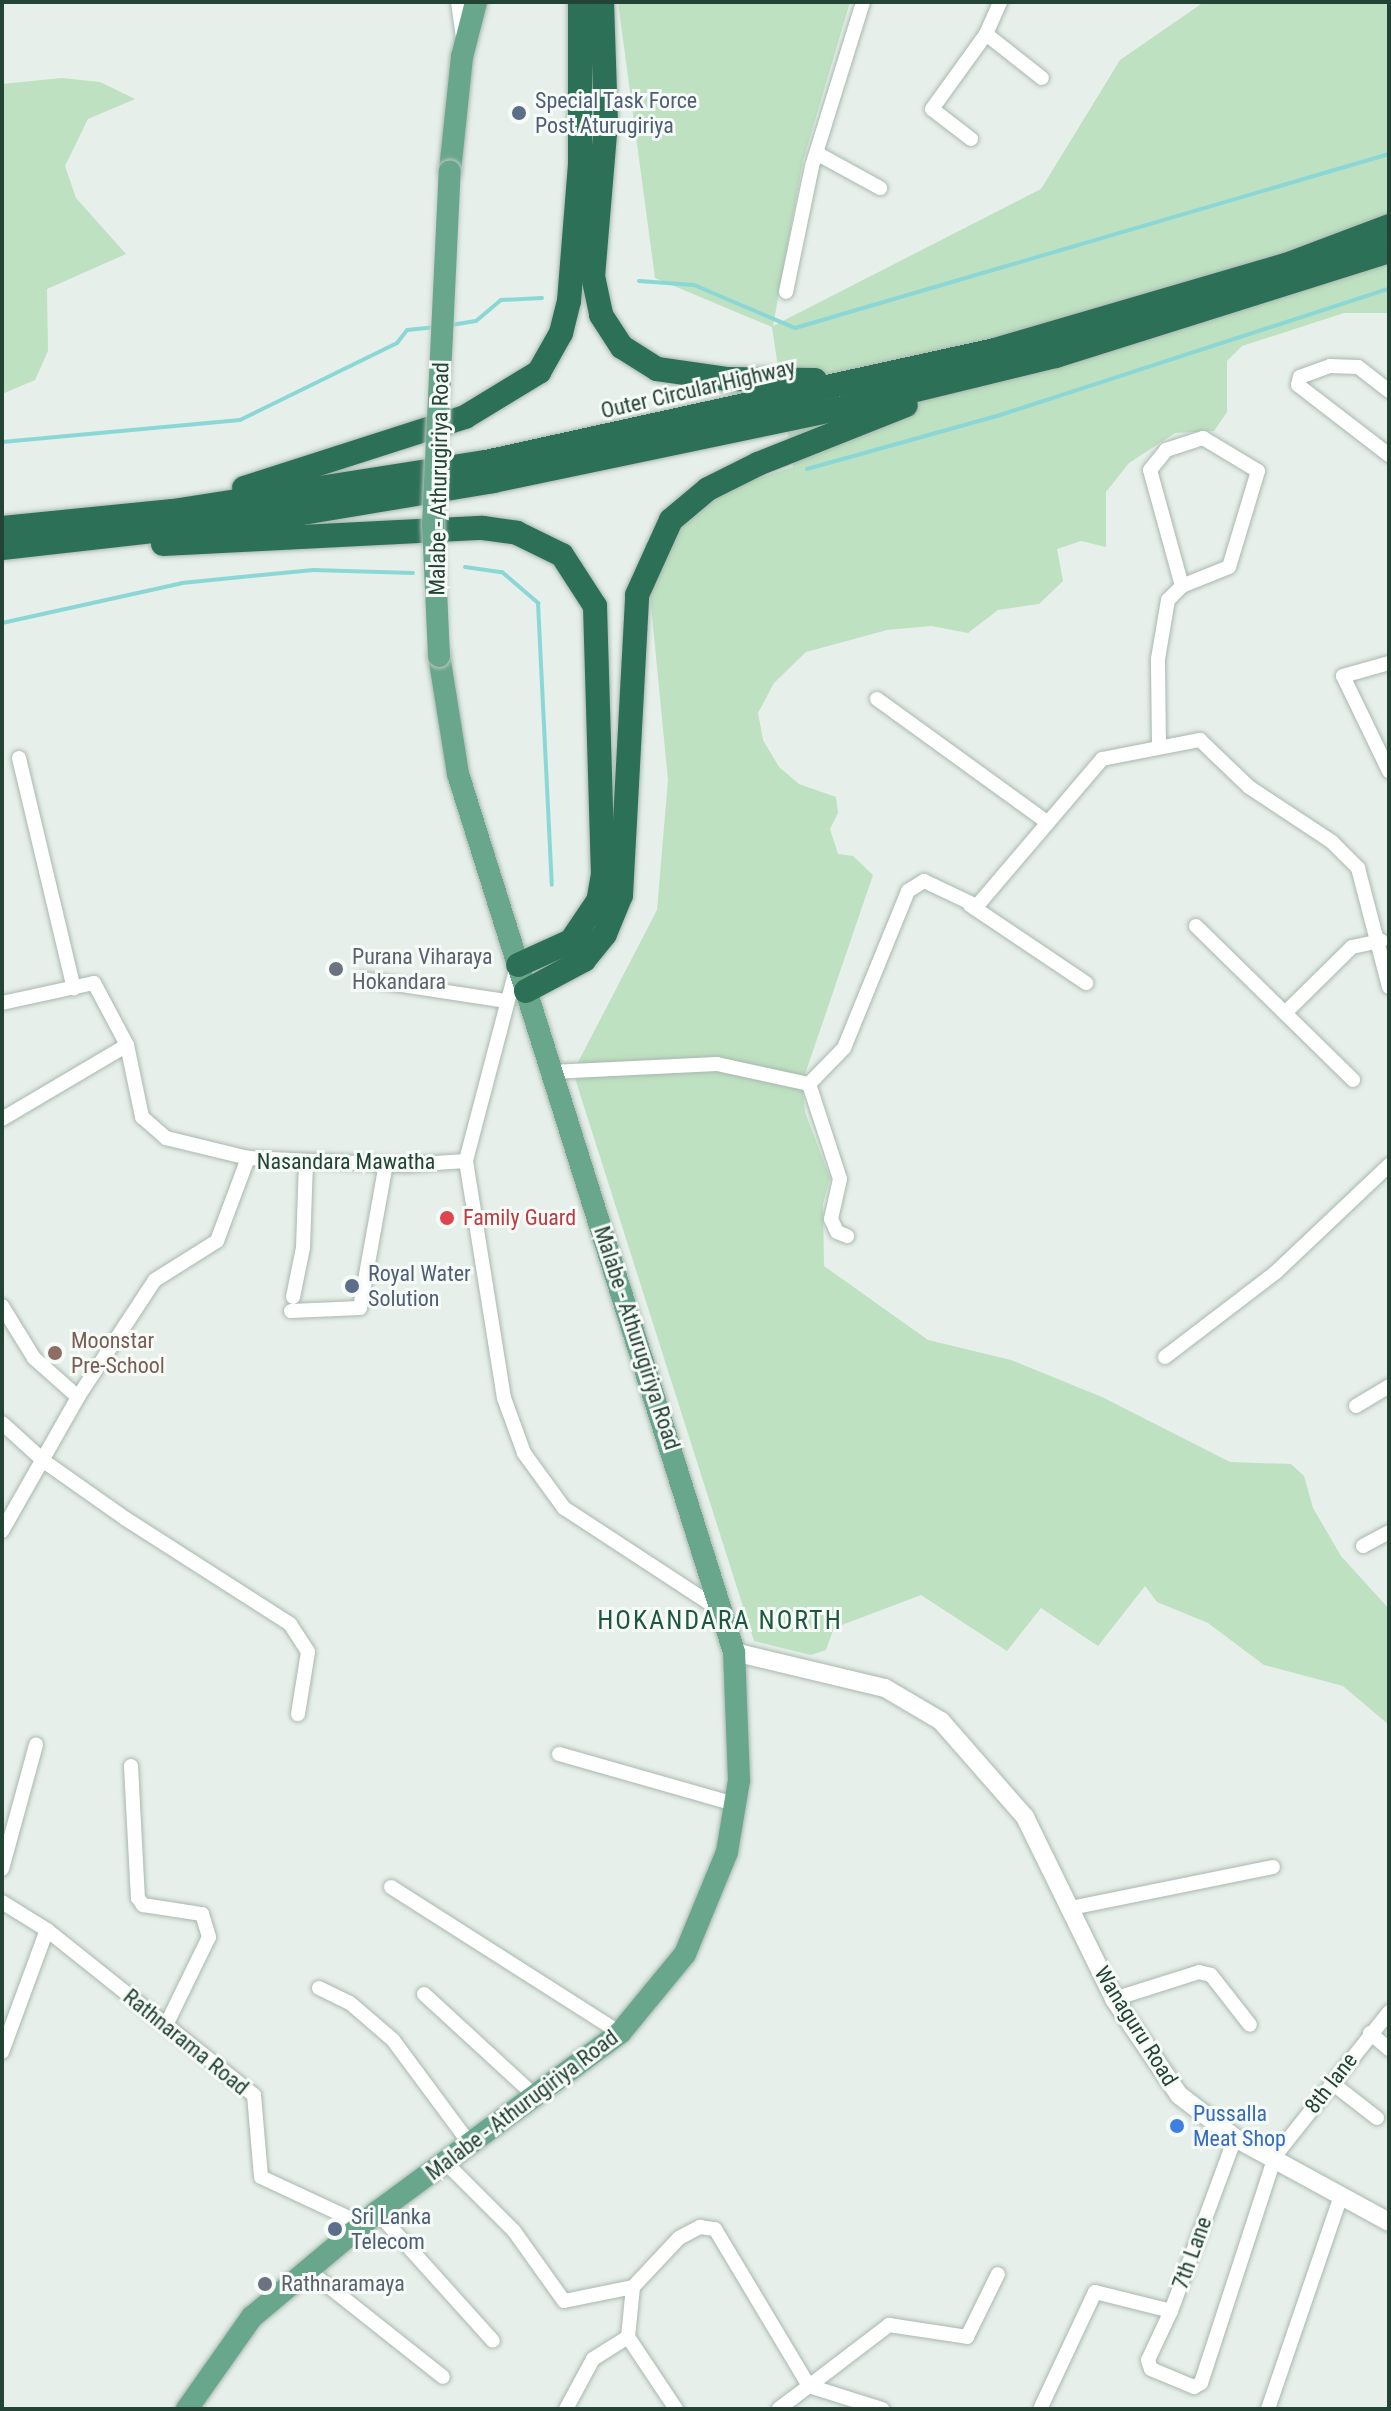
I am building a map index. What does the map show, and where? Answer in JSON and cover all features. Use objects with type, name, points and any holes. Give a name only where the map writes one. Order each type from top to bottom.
[{"type":"highway","points":[[173,511],[465,417],[539,372],[561,333],[569,301],[580,164],[580,2]]},
{"type":"highway","points":[[602,2],[606,122],[593,276],[601,315],[622,347],[679,375],[855,380]]},
{"type":"highway","name":"Outer Circular Highway","points":[[2,528],[173,511],[486,462],[1065,331],[1286,265],[1389,226]]},
{"type":"highway","points":[[2,548],[279,517],[493,481],[998,369],[1291,286],[1389,251]]},
{"type":"highway","points":[[516,996],[584,960],[605,934],[621,895],[637,595],[671,520],[708,489],[758,464],[998,369]]},
{"type":"highway","points":[[30,546],[257,543],[483,528],[517,533],[562,555],[595,606],[603,874],[598,901],[571,941],[518,965]]},
{"type":"main road","name":"Malabe - Athurugiriya Road","points":[[187,2409],[252,2317],[370,2218],[620,2033],[685,1954],[727,1852],[735,1804],[734,1652],[551,1072],[516,996],[518,965],[458,774],[439,656],[433,525],[450,171],[464,47],[476,2]]},
{"type":"street","points":[[458,2],[464,47]]},
{"type":"street","points":[[786,292],[818,154],[863,2]]},
{"type":"street","points":[[971,139],[932,109],[986,34],[1000,2]]},
{"type":"street","points":[[986,34],[1042,78]]},
{"type":"street","points":[[818,154],[880,188]]},
{"type":"street","points":[[1389,391],[1358,367],[1330,366],[1300,377],[1298,385],[1389,455]]},
{"type":"street","points":[[1159,746],[1158,659],[1168,600],[1182,586],[1229,567],[1258,471],[1203,438],[1166,450],[1150,470],[1182,586]]},
{"type":"street","points":[[1389,663],[1343,676],[1389,771]]},
{"type":"street","points":[[877,699],[1048,823]]},
{"type":"street","points":[[970,905],[977,906],[1102,759],[1200,740],[1249,787],[1332,842],[1358,868],[1388,960],[1389,987]]},
{"type":"street","points":[[19,758],[74,989]]},
{"type":"street","points":[[809,1084],[844,1048],[908,891],[924,881],[970,905],[1086,983]]},
{"type":"street","points":[[1196,926],[1353,1080]]},
{"type":"street","points":[[1285,1013],[1352,947],[1381,941]]},
{"type":"street","points":[[362,979],[516,996],[466,1161],[504,1398],[524,1453],[564,1508],[721,1610]]},
{"type":"street","points":[[2,1003],[94,983],[127,1045],[142,1117],[166,1138],[248,1158]]},
{"type":"street","points":[[2,1119],[127,1045]]},
{"type":"street","points":[[551,1072],[717,1064],[809,1084]]},
{"type":"street","points":[[809,1084],[840,1179],[831,1219],[837,1232],[847,1236]]},
{"type":"street","name":"Nasandara Mawatha","points":[[2,1531],[45,1462],[78,1397],[155,1280],[217,1241],[248,1158],[386,1164],[466,1161]]},
{"type":"street","points":[[306,1161],[303,1248],[292,1304],[360,1308],[386,1164]]},
{"type":"street","points":[[1165,1357],[1276,1272],[1389,1165]]},
{"type":"street","points":[[2,1306],[34,1358],[78,1397]]},
{"type":"street","points":[[1356,1406],[1389,1386]]},
{"type":"street","points":[[2,1423],[45,1462],[290,1624],[308,1652],[298,1714]]},
{"type":"street","points":[[1363,1546],[1389,1532]]},
{"type":"street","name":"Wanaguru Road","points":[[734,1652],[885,1688],[941,1721],[1025,1817],[1114,1999],[1179,2095],[1235,2138],[1275,2156],[1389,2222]]},
{"type":"street","points":[[2,1869],[36,1745]]},
{"type":"street","points":[[559,1754],[735,1804]]},
{"type":"street","points":[[131,1766],[138,1898],[143,1905],[202,1914],[209,1937],[166,2025]]},
{"type":"street","points":[[1071,1908],[1273,1867]]},
{"type":"street","points":[[391,1887],[620,2033]]},
{"type":"street","name":"Rathnarama Road","points":[[2,1902],[47,1930],[254,2095],[261,2177],[370,2218]]},
{"type":"street","points":[[2,2052],[47,1930]]},
{"type":"street","points":[[1114,1999],[1199,1972],[1211,1975],[1250,2025]]},
{"type":"street","points":[[319,1988],[350,2003],[393,2040],[470,2144]]},
{"type":"street","points":[[424,1994],[535,2096]]},
{"type":"street","name":"8th lane","points":[[1171,2311],[1148,2360],[1151,2369],[1194,2387],[1201,2383],[1275,2156],[1389,2012]]},
{"type":"street","points":[[1370,2033],[1389,2049]]},
{"type":"street","points":[[1332,2083],[1377,2118]]},
{"type":"street","name":"7th Lane","points":[[1041,2407],[1095,2292],[1171,2311],[1235,2138]]},
{"type":"street","points":[[446,2163],[514,2231],[564,2301],[633,2287],[679,2238],[700,2227],[715,2229],[809,2386],[882,2409]]},
{"type":"street","points":[[1268,2409],[1341,2196]]},
{"type":"street","points":[[370,2218],[493,2341]]},
{"type":"street","points":[[308,2270],[443,2377]]},
{"type":"street","points":[[779,2409],[889,2325],[967,2337],[998,2274]]},
{"type":"street","points":[[633,2287],[628,2337],[676,2409]]},
{"type":"street","points":[[566,2409],[593,2359],[628,2337]]},
{"type":"green space","points":[[618,2],[850,2],[803,161],[773,326],[1041,189],[1120,60],[1204,2],[1389,2],[1389,313],[1344,313],[1242,346],[1227,361],[1227,412],[1214,431],[1175,433],[1129,463],[1106,492],[1106,547],[1081,541],[1057,549],[1063,581],[1039,604],[998,610],[968,633],[931,626],[887,630],[806,652],[774,683],[758,713],[763,740],[779,767],[799,784],[836,797],[838,813],[830,829],[838,854],[853,856],[873,875],[802,1083],[805,1112],[830,1178],[823,1204],[824,1266],[928,1340],[1011,1360],[1102,1397],[1230,1462],[1291,1464],[1304,1476],[1313,1508],[1341,1556],[1389,1609],[1389,1725],[1343,1686],[1264,1665],[1208,1623],[1157,1602],[1145,1586],[1098,1646],[1041,1608],[1007,1651],[921,1595],[834,1628],[826,1650],[811,1655],[754,1641],[573,1072],[657,910],[668,780],[645,544],[718,491],[793,467],[772,327],[655,278]]},
{"type":"green space","points":[[62,78],[100,82],[135,99],[88,119],[65,166],[76,198],[126,254],[47,289],[48,351],[35,380],[2,394],[2,84]]},
{"type":"waterway","points":[[639,281],[694,285],[795,328],[1389,154]]},
{"type":"waterway","points":[[807,469],[997,416],[1389,289]]},
{"type":"waterway","points":[[451,325],[476,321],[501,300],[542,298]]},
{"type":"waterway","points":[[2,442],[240,420],[397,343],[407,330],[434,327]]},
{"type":"waterway","points":[[465,567],[502,572],[538,603],[552,885]]},
{"type":"waterway","points":[[2,623],[182,583],[313,570],[413,573]]},
{"type":"place","name":"Special Task Force Post Aturugiriya","points":[[519,113]]},
{"type":"place","name":"Purana Viharaya Hokandara","points":[[336,969]]},
{"type":"place","name":"Family Guard","points":[[447,1218]]},
{"type":"place","name":"Royal Water Solution","points":[[352,1286]]},
{"type":"place","name":"Moonstar Pre-School","points":[[55,1353]]},
{"type":"place","name":"Pussalla Meat Shop","points":[[1177,2126]]},
{"type":"place","name":"Sri Lanka Telecom","points":[[335,2229]]},
{"type":"place","name":"Rathnaramaya","points":[[265,2284]]},
{"type":"district","name":"HOKANDARA NORTH","points":[[720,1621]]}]
